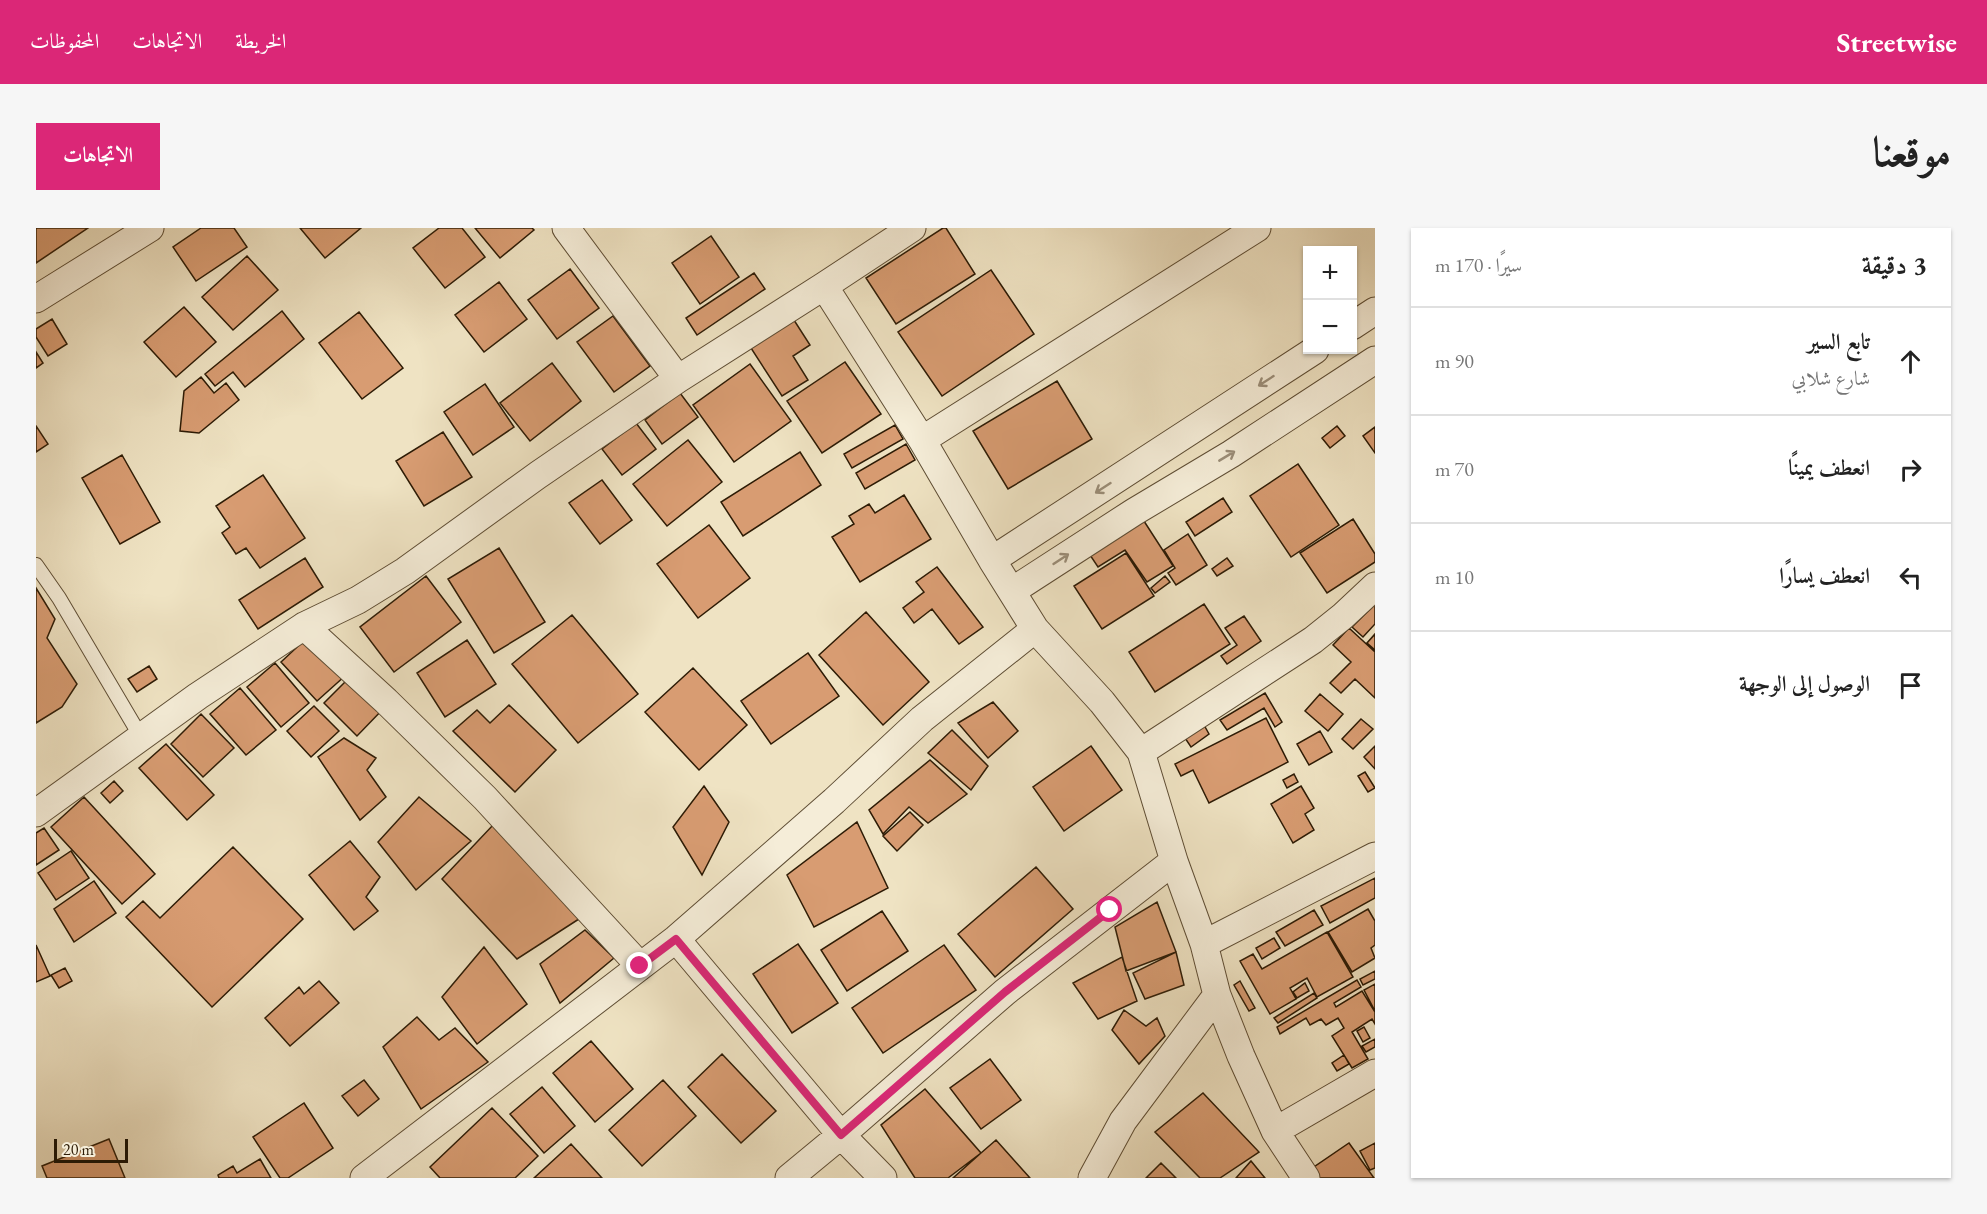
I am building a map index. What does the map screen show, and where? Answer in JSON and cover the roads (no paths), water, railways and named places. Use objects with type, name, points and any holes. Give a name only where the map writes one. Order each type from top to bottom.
[{"type":"street","points":[[36,299],[150,228]]},
{"type":"street","points":[[566,228],[678,379]]},
{"type":"street","points":[[36,813],[198,696],[304,626],[358,600],[405,571],[538,475],[678,379],[912,228]]},
{"type":"street","points":[[922,440],[1257,228]]},
{"type":"street","points":[[824,286],[922,440],[1035,629],[1101,702],[1141,752],[1174,861],[1204,944],[1217,995],[1241,1056],[1275,1131],[1306,1178]]},
{"type":"street","points":[[1357,323],[1375,311]]},
{"type":"street","points":[[992,560],[1310,354]]},
{"type":"street","points":[[1012,591],[1134,512],[1231,454],[1375,360]]},
{"type":"street","points":[[1141,752],[1313,640],[1375,586]]},
{"type":"street","points":[[304,626],[386,701],[485,798],[640,966]]},
{"type":"street","points":[[371,1176],[676,939],[834,801],[922,719],[1035,629]]},
{"type":"street","points":[[1204,944],[1375,856]]},
{"type":"street","points":[[789,1178],[1005,992],[1174,861]]},
{"type":"street","points":[[676,939],[841,1135],[883,1178]]},
{"type":"street","points":[[1092,1178],[1123,1121],[1217,995]]},
{"type":"street","points":[[1275,1131],[1375,1073]]},
{"type":"lane","points":[[36,565],[59,598],[141,737]]}]
